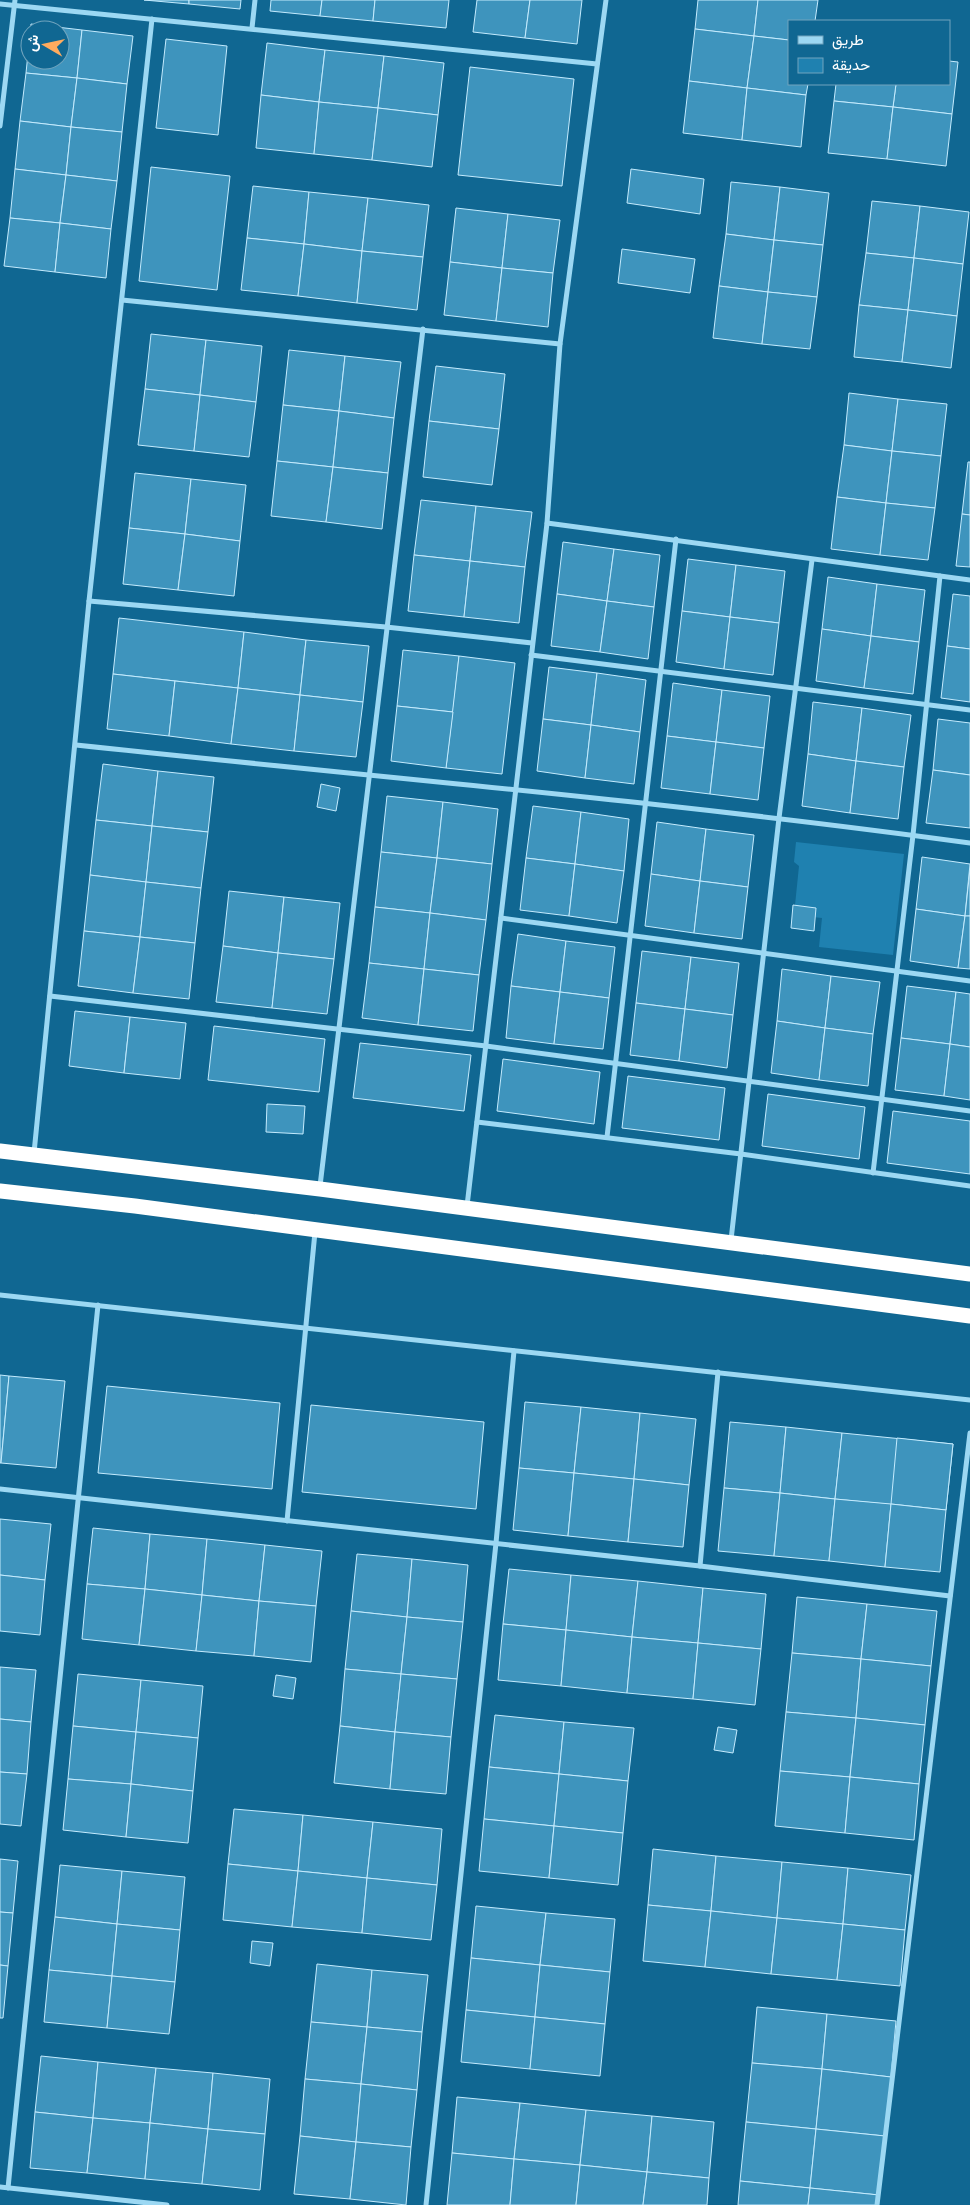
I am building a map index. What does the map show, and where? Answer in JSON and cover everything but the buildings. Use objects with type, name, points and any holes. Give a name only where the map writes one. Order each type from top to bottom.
[{"type":"highway","points":[[0,1151],[320,1190],[970,1274]]},
{"type":"highway","points":[[0,1192],[135,1206],[315,1229],[970,1316]]},
{"type":"street","points":[[252,28],[255,0]]},
{"type":"street","points":[[467,1209],[547,524],[560,344],[606,0]]},
{"type":"street","points":[[0,4],[15,3],[152,19],[597,64]]},
{"type":"street","points":[[0,126],[15,3]]},
{"type":"street","points":[[34,1154],[89,602],[152,19]]},
{"type":"street","points":[[122,300],[560,344]]},
{"type":"street","points":[[320,1190],[368,776],[423,329]]},
{"type":"street","points":[[547,524],[676,539],[812,560],[970,580]]},
{"type":"street","points":[[607,1138],[644,802],[662,670],[676,539]]},
{"type":"street","points":[[731,1243],[779,818],[812,560]]},
{"type":"street","points":[[873,1173],[913,835],[940,576]]},
{"type":"street","points":[[89,602],[532,643]]},
{"type":"street","points":[[531,655],[662,670],[795,690],[970,710]]},
{"type":"street","points":[[76,745],[368,776],[644,802],[970,843]]},
{"type":"street","points":[[501,918],[970,981]]},
{"type":"street","points":[[50,996],[486,1046],[970,1110]]},
{"type":"street","points":[[477,1122],[741,1154],[970,1186]]},
{"type":"street","points":[[287,1521],[315,1229]]},
{"type":"street","points":[[0,1294],[970,1400]]},
{"type":"street","points":[[8,2188],[98,1305]]},
{"type":"street","points":[[426,2205],[496,1543],[514,1351]]},
{"type":"street","points":[[700,1566],[718,1372]]},
{"type":"street","points":[[877,2205],[970,1433]]},
{"type":"street","points":[[0,1489],[496,1543],[950,1596]]},
{"type":"street","points":[[0,2187],[167,2205]]},
{"type":"green space","points":[[796,842],[904,854],[893,955],[819,947],[822,918],[794,915],[799,866],[794,862]]}]
